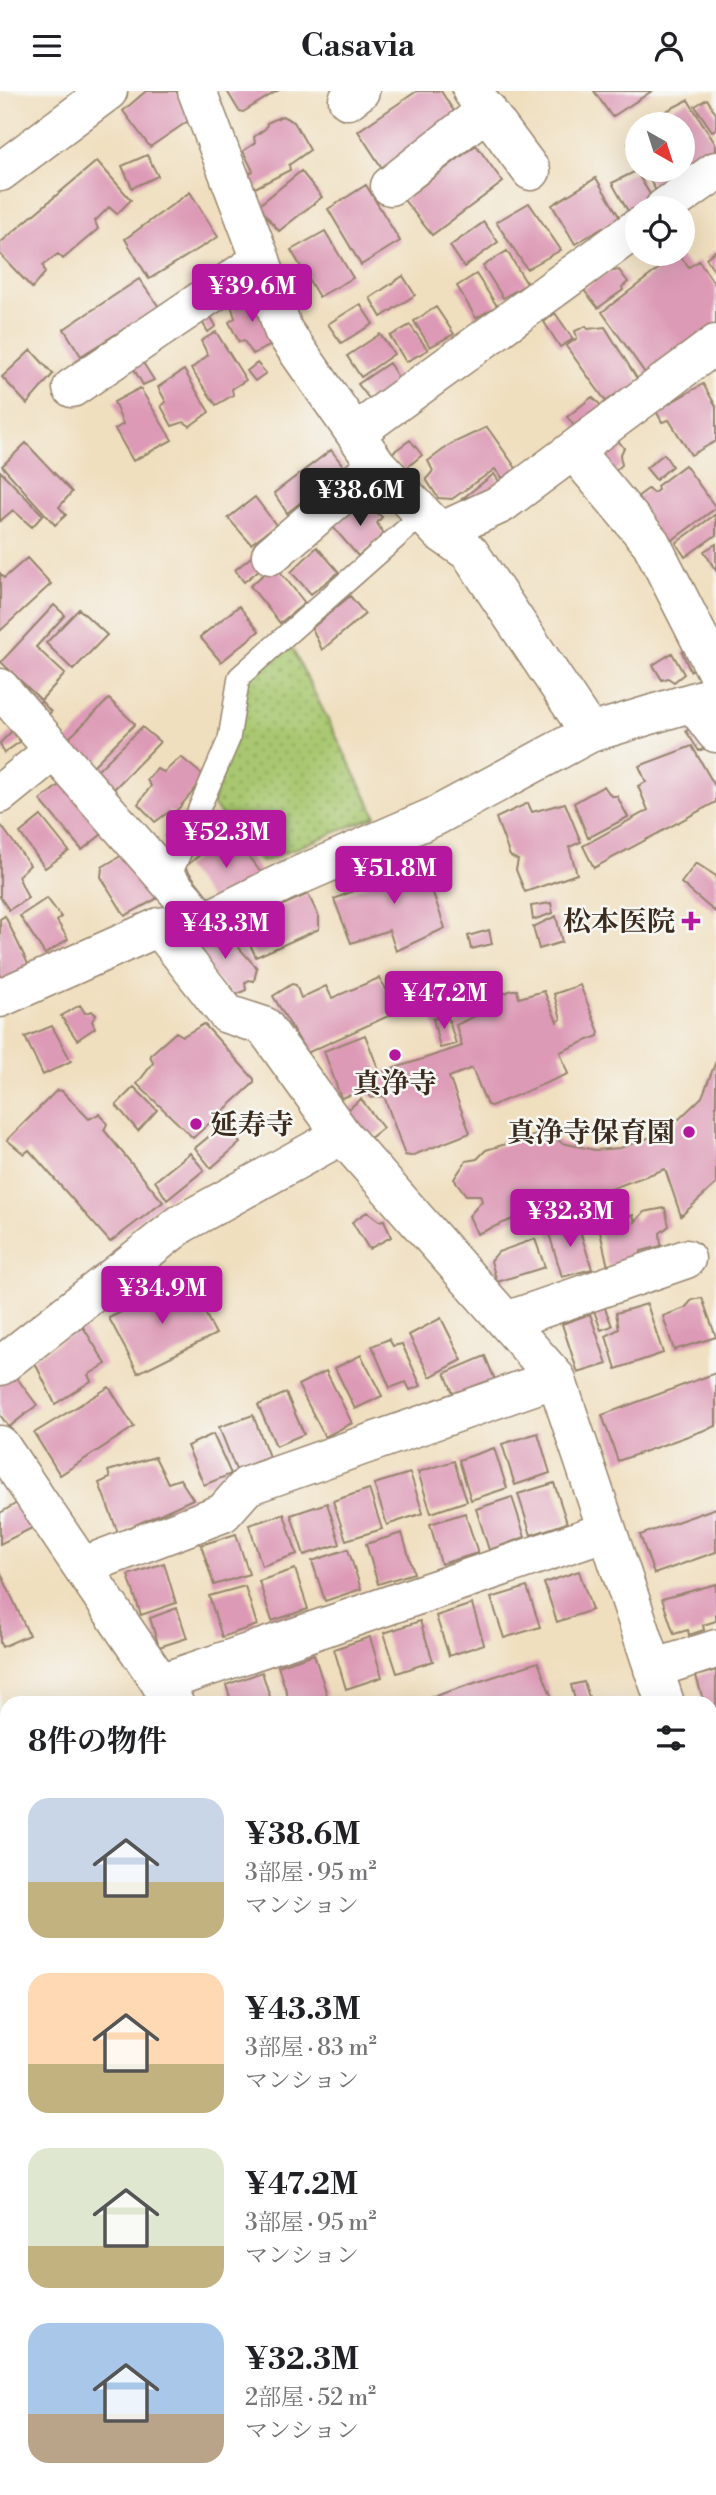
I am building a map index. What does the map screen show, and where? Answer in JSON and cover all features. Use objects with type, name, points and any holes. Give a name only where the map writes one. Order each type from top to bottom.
[{"type":"street","points":[[0,172],[108,91]]},
{"type":"street","points":[[197,91],[261,260],[283,330],[377,465],[431,523],[470,553],[590,733]]},
{"type":"street","points":[[390,186],[479,101],[531,171]]},
{"type":"street","points":[[681,196],[716,171]]},
{"type":"street","points":[[355,433],[625,237]]},
{"type":"street","points":[[72,388],[261,260]]},
{"type":"street","points":[[431,523],[501,504],[574,451],[710,360]]},
{"type":"street","points":[[574,451],[651,543],[716,671]]},
{"type":"street","points":[[271,555],[377,465]]},
{"type":"street","points":[[0,688],[204,922]]},
{"type":"street","points":[[0,998],[159,927],[204,922],[284,882],[436,816],[590,733],[709,711]]},
{"type":"street","points":[[0,794],[53,751]]},
{"type":"street","points":[[159,927],[227,1014],[264,1026],[342,1135],[556,1378],[659,1686],[716,1649]]},
{"type":"street","points":[[0,1366],[181,1224],[342,1135]]},
{"type":"street","points":[[506,1321],[686,1259]]},
{"type":"street","points":[[83,1566],[223,1513],[247,1486],[556,1378]]},
{"type":"street","points":[[0,1445],[167,1693],[607,1531]]},
{"type":"lane","points":[[169,879],[229,739],[239,677],[431,523]]},
{"type":"green space","points":[[287,638],[376,816],[262,862],[212,804],[235,731],[247,675]]},
{"type":"building","points":[[146,91],[176,91],[194,117],[150,147],[123,111]]},
{"type":"building","points":[[227,91],[277,91],[243,112],[239,111]]},
{"type":"building","points":[[417,91],[441,91],[458,118],[382,168],[358,131]]},
{"type":"building","points":[[594,91],[652,91],[612,117]]},
{"type":"building","points":[[707,99],[716,114],[716,129],[712,131],[695,106]]},
{"type":"building","points":[[688,100],[716,145],[716,163],[695,175],[695,112],[664,112]]},
{"type":"building","points":[[282,116],[294,122],[310,150],[289,165],[290,170],[253,189],[247,175],[253,171],[243,151],[255,143],[254,137],[266,128],[267,123]]},
{"type":"building","points":[[476,145],[503,182],[432,235],[404,200]]},
{"type":"building","points":[[147,155],[158,176],[132,188],[122,166]]},
{"type":"building","points":[[97,161],[131,200],[117,214],[109,207],[95,221],[98,229],[63,259],[58,254],[43,265],[45,273],[32,288],[0,254],[0,243]]},
{"type":"building","points":[[301,171],[322,197],[279,231],[258,206]]},
{"type":"building","points":[[625,176],[625,182],[643,182],[651,196],[625,196],[625,206],[612,183]]},
{"type":"building","points":[[596,178],[620,218],[575,244],[552,205]]},
{"type":"building","points":[[651,182],[683,182],[659,196]]},
{"type":"building","points":[[366,185],[400,241],[361,265],[328,209]]},
{"type":"building","points":[[190,192],[218,237],[149,279],[125,239]]},
{"type":"building","points":[[529,203],[561,250],[527,269],[496,222]]},
{"type":"building","points":[[484,222],[498,242],[464,267],[450,246]]},
{"type":"building","points":[[325,231],[353,278],[319,297],[291,250]]},
{"type":"building","points":[[716,250],[716,274],[706,258]]},
{"type":"building","points":[[507,251],[527,284],[503,298],[483,266]]},
{"type":"building","points":[[699,261],[716,286],[716,333],[650,380],[602,312],[662,266],[689,267],[695,266]]},
{"type":"building","points":[[619,270],[628,282],[622,287],[623,290],[598,308],[583,289],[608,272]]},
{"type":"building","points":[[476,274],[497,306],[476,318],[457,286]]},
{"type":"building","points":[[403,276],[415,295],[381,317],[370,298]]},
{"type":"building","points":[[139,279],[159,307],[81,356],[64,329]]},
{"type":"building","points":[[260,293],[276,343],[253,354],[244,341],[239,342],[229,322],[235,318],[231,305]]},
{"type":"building","points":[[360,304],[373,324],[341,343],[328,324]]},
{"type":"building","points":[[436,307],[454,334],[430,347],[414,321]]},
{"type":"building","points":[[555,313],[573,339],[560,347],[544,322]]},
{"type":"building","points":[[209,314],[216,326],[208,332],[201,320]]},
{"type":"building","points":[[410,325],[428,350],[406,362],[390,336]]},
{"type":"building","points":[[586,326],[588,329],[605,327],[641,385],[610,407],[566,346],[577,338],[575,331]]},
{"type":"building","points":[[216,332],[246,380],[232,389],[233,395],[216,405],[191,369],[208,355],[201,341]]},
{"type":"building","points":[[380,334],[394,354],[361,377],[347,356]]},
{"type":"building","points":[[31,350],[53,374],[27,404],[2,377]]},
{"type":"building","points":[[140,358],[154,380],[143,385],[131,364]]},
{"type":"building","points":[[257,363],[266,373],[255,381],[247,371]]},
{"type":"building","points":[[389,363],[403,385],[374,405],[358,384]]},
{"type":"building","points":[[184,370],[209,412],[190,426],[184,422],[172,426],[161,406],[166,402],[158,387]]},
{"type":"building","points":[[703,384],[716,406],[716,441],[691,455],[669,420],[662,422],[656,411]]},
{"type":"building","points":[[140,388],[172,440],[133,461],[115,429],[123,424],[114,402]]},
{"type":"building","points":[[592,397],[608,412],[580,433],[567,417]]},
{"type":"building","points":[[487,427],[518,471],[505,481],[495,469],[452,499],[438,498],[426,479],[433,471],[428,461],[451,444]]},
{"type":"building","points":[[614,436],[624,448],[620,456],[622,465],[614,472],[593,450]]},
{"type":"building","points":[[410,440],[422,455],[404,470],[392,453]]},
{"type":"building","points":[[26,443],[72,492],[59,507],[66,515],[55,525],[2,466]]},
{"type":"building","points":[[331,450],[345,468],[287,513],[274,493]]},
{"type":"building","points":[[664,454],[672,466],[656,480],[646,468]]},
{"type":"building","points":[[685,465],[716,508],[664,546],[637,497],[648,489],[653,493],[658,490],[657,486]]},
{"type":"building","points":[[0,471],[43,515],[32,527],[13,510],[0,521]]},
{"type":"building","points":[[494,474],[501,484],[485,495],[463,498]]},
{"type":"building","points":[[255,497],[276,525],[251,544],[228,518]]},
{"type":"building","points":[[364,501],[382,517],[377,523],[384,535],[358,556],[333,527]]},
{"type":"building","points":[[716,514],[716,535],[685,557],[676,543]]},
{"type":"building","points":[[716,544],[716,571],[704,551]]},
{"type":"building","points":[[317,547],[339,572],[311,594],[291,572]]},
{"type":"building","points":[[255,554],[264,566],[244,582],[235,570]]},
{"type":"building","points":[[27,558],[51,584],[0,631],[0,573],[4,578]]},
{"type":"building","points":[[275,565],[305,603],[280,623],[250,586]]},
{"type":"building","points":[[350,596],[365,614],[322,650],[312,628]]},
{"type":"building","points":[[54,605],[65,615],[36,647],[65,674],[41,700],[1,662]]},
{"type":"building","points":[[239,606],[259,631],[221,662],[200,637]]},
{"type":"building","points":[[79,609],[107,635],[73,670],[46,643]]},
{"type":"building","points":[[691,647],[700,666],[690,671],[682,652]]},
{"type":"building","points":[[672,653],[684,674],[674,682],[668,678],[662,680],[653,665]]},
{"type":"building","points":[[109,699],[135,724],[88,771],[63,744]]},
{"type":"building","points":[[41,701],[51,712],[41,721],[31,710]]},
{"type":"building","points":[[696,725],[708,747],[699,751],[686,731]]},
{"type":"building","points":[[142,727],[160,742],[115,788],[104,790],[92,776]]},
{"type":"building","points":[[12,731],[21,741],[4,753],[0,743]]},
{"type":"building","points":[[692,746],[716,788],[716,802],[594,868],[583,846],[648,810],[638,786],[646,782],[639,766]]},
{"type":"building","points":[[181,757],[205,777],[174,814],[170,811],[155,822],[138,804],[151,786],[147,780],[157,769],[164,772]]},
{"type":"building","points":[[67,779],[107,830],[82,850],[40,800]]},
{"type":"building","points":[[604,786],[611,796],[617,796],[628,817],[588,838],[574,803]]},
{"type":"building","points":[[528,803],[532,812],[565,803],[581,842],[569,847],[577,874],[525,892],[516,870],[518,860],[510,856],[496,818]]},
{"type":"building","points":[[41,816],[69,851],[45,868],[20,833]]},
{"type":"building","points":[[175,817],[186,821],[176,841],[165,836]]},
{"type":"building","points":[[0,824],[30,865],[18,876],[28,898],[9,910],[0,897]]},
{"type":"building","points":[[227,829],[270,884],[215,906],[185,867],[206,850],[204,844]]},
{"type":"building","points":[[136,847],[159,881],[156,899],[125,916],[101,877],[102,867]]},
{"type":"building","points":[[418,849],[445,928],[396,951],[389,930],[351,943],[334,899],[401,871],[398,857]]},
{"type":"building","points":[[696,863],[716,876],[715,912],[681,883]]},
{"type":"building","points":[[308,894],[319,917],[319,929],[256,957],[240,924]]},
{"type":"building","points":[[47,898],[61,917],[57,921],[68,939],[45,954],[20,916]]},
{"type":"building","points":[[551,903],[553,913],[533,920],[531,906]]},
{"type":"building","points":[[5,916],[31,970],[0,985],[0,919]]},
{"type":"building","points":[[556,916],[562,942],[539,949],[533,927]]},
{"type":"building","points":[[218,924],[257,968],[254,981],[245,983],[246,990],[234,996],[188,952]]},
{"type":"building","points":[[489,930],[492,944],[471,949],[468,936]]},
{"type":"building","points":[[379,978],[398,1008],[397,1012],[307,1053],[273,996],[292,984],[296,985],[301,998],[326,986],[332,998]]},
{"type":"building","points":[[580,985],[599,1032],[598,1036],[560,1052],[568,1074],[491,1106],[487,1105],[472,1068],[449,1077],[470,1133],[411,1156],[405,1155],[384,1096],[371,1098],[367,1090],[341,1098],[324,1051],[365,1035],[380,1073],[462,1046],[456,1025],[477,1015],[475,1005],[512,990],[517,990],[519,998],[544,991],[557,1022],[561,1019],[554,994]]},
{"type":"building","points":[[80,1005],[85,1013],[92,1011],[96,1015],[92,1021],[95,1028],[77,1040],[61,1016]]},
{"type":"building","points":[[447,1014],[456,1044],[440,1048],[433,1019]]},
{"type":"building","points":[[204,1024],[254,1079],[254,1083],[193,1138],[137,1084],[153,1063],[150,1055],[176,1032],[183,1036]]},
{"type":"building","points":[[52,1026],[71,1061],[43,1075],[25,1037]]},
{"type":"building","points":[[716,1061],[716,1184],[681,1216],[665,1169],[567,1205],[566,1197],[477,1234],[469,1216],[482,1201],[480,1195],[466,1195],[454,1179],[466,1161],[477,1159],[486,1150],[546,1132],[562,1143],[595,1150],[620,1148],[657,1135],[674,1124],[702,1097]]},
{"type":"building","points":[[134,1087],[157,1110],[138,1131],[116,1105]]},
{"type":"building","points":[[57,1090],[62,1091],[89,1119],[99,1114],[107,1124],[104,1130],[163,1202],[110,1242],[29,1150],[24,1154],[7,1140]]},
{"type":"building","points":[[361,1099],[383,1128],[369,1139],[346,1111]]},
{"type":"building","points":[[224,1124],[240,1143],[211,1168],[195,1148]]},
{"type":"building","points":[[190,1153],[204,1170],[167,1200],[155,1181]]},
{"type":"building","points":[[665,1208],[669,1226],[660,1233],[661,1246],[641,1251],[641,1259],[608,1267],[599,1227],[633,1215],[635,1222],[644,1212]]},
{"type":"building","points":[[367,1212],[379,1221],[384,1220],[391,1237],[369,1249],[352,1222]]},
{"type":"building","points":[[577,1221],[592,1269],[562,1277],[548,1230]]},
{"type":"building","points":[[535,1239],[545,1267],[497,1282],[491,1261],[498,1252]]},
{"type":"building","points":[[187,1279],[216,1334],[138,1373],[109,1318]]},
{"type":"building","points":[[702,1298],[716,1337],[674,1350],[663,1316],[685,1308],[692,1300]]},
{"type":"building","points":[[603,1303],[612,1326],[601,1330],[592,1305]]},
{"type":"building","points":[[647,1304],[663,1353],[616,1369],[606,1336],[619,1329],[616,1313]]},
{"type":"building","points":[[590,1314],[607,1364],[578,1373],[562,1324]]},
{"type":"building","points":[[441,1318],[462,1360],[430,1377],[409,1335]]},
{"type":"building","points":[[83,1327],[106,1364],[88,1375],[91,1381],[55,1404],[33,1359]]},
{"type":"building","points":[[389,1339],[393,1346],[402,1344],[421,1386],[410,1390],[406,1382],[390,1388],[372,1346]]},
{"type":"building","points":[[361,1355],[382,1396],[355,1409],[335,1368]]},
{"type":"building","points":[[485,1356],[495,1380],[455,1398],[445,1373]]},
{"type":"building","points":[[11,1370],[37,1405],[9,1427],[0,1415],[0,1378]]},
{"type":"building","points":[[326,1371],[352,1423],[325,1437],[298,1385]]},
{"type":"building","points":[[716,1373],[716,1426],[618,1461],[602,1415]]},
{"type":"building","points":[[109,1387],[134,1427],[60,1475],[34,1433]]},
{"type":"building","points":[[286,1393],[304,1434],[276,1446],[258,1405]]},
{"type":"building","points":[[253,1415],[269,1457],[236,1470],[219,1427]]},
{"type":"building","points":[[538,1433],[550,1473],[515,1485],[502,1444]]},
{"type":"building","points":[[213,1434],[231,1474],[204,1485],[187,1446]]},
{"type":"building","points":[[494,1448],[507,1488],[471,1500],[459,1460]]},
{"type":"building","points":[[155,1457],[168,1483],[180,1479],[193,1499],[118,1533],[99,1483],[110,1478],[108,1471]]},
{"type":"building","points":[[454,1461],[467,1501],[431,1513],[418,1472]]},
{"type":"building","points":[[410,1473],[423,1513],[387,1525],[374,1484]]},
{"type":"building","points":[[554,1483],[567,1523],[531,1535],[518,1494]]},
{"type":"building","points":[[369,1489],[382,1529],[346,1540],[333,1501]]},
{"type":"building","points":[[512,1497],[525,1537],[489,1550],[476,1509]]},
{"type":"building","points":[[17,1503],[32,1528],[0,1544],[0,1513]]},
{"type":"building","points":[[327,1503],[340,1544],[304,1555],[291,1515]]},
{"type":"building","points":[[716,1508],[716,1552],[654,1574],[640,1535]]},
{"type":"building","points":[[465,1513],[478,1553],[441,1564],[430,1524]]},
{"type":"building","points":[[284,1514],[297,1554],[262,1566],[249,1525]]},
{"type":"building","points":[[402,1533],[414,1573],[378,1584],[366,1544]]},
{"type":"building","points":[[236,1534],[249,1574],[214,1585],[201,1545]]},
{"type":"building","points":[[348,1549],[361,1589],[325,1601],[312,1561]]},
{"type":"building","points":[[164,1563],[176,1603],[141,1615],[128,1575]]},
{"type":"building","points":[[295,1569],[308,1609],[272,1621],[259,1581]]},
{"type":"building","points":[[0,1571],[29,1635],[2,1647],[0,1643]]},
{"type":"building","points":[[579,1571],[592,1610],[557,1622],[544,1583]]},
{"type":"building","points":[[716,1584],[716,1621],[703,1625],[704,1630],[689,1635],[688,1630],[674,1634],[662,1599]]},
{"type":"building","points":[[245,1586],[257,1625],[222,1637],[209,1596]]},
{"type":"building","points":[[527,1587],[540,1627],[504,1638],[491,1598]]},
{"type":"building","points":[[472,1604],[484,1644],[449,1656],[436,1616]]},
{"type":"building","points":[[177,1608],[187,1638],[159,1647],[150,1618]]},
{"type":"building","points":[[420,1621],[433,1661],[397,1673],[384,1633]]},
{"type":"building","points":[[370,1637],[382,1677],[346,1689],[334,1649]]},
{"type":"building","points":[[314,1654],[327,1695],[288,1696],[278,1666]]},
{"type":"building","points":[[538,1662],[551,1696],[435,1696]]},
{"type":"building","points":[[716,1670],[716,1696],[702,1696],[696,1676]]},
{"type":"building","points":[[262,1672],[270,1696],[230,1696],[226,1685]]},
{"type":"building","points":[[584,1682],[589,1696],[574,1696],[571,1685]]},
{"type":"place","name":"松本医院","points":[[691,921]]},
{"type":"place","name":"真浄寺","points":[[395,1055]]},
{"type":"place","name":"延寿寺","points":[[196,1124]]},
{"type":"place","name":"真浄寺保育園","points":[[689,1132]]}]
